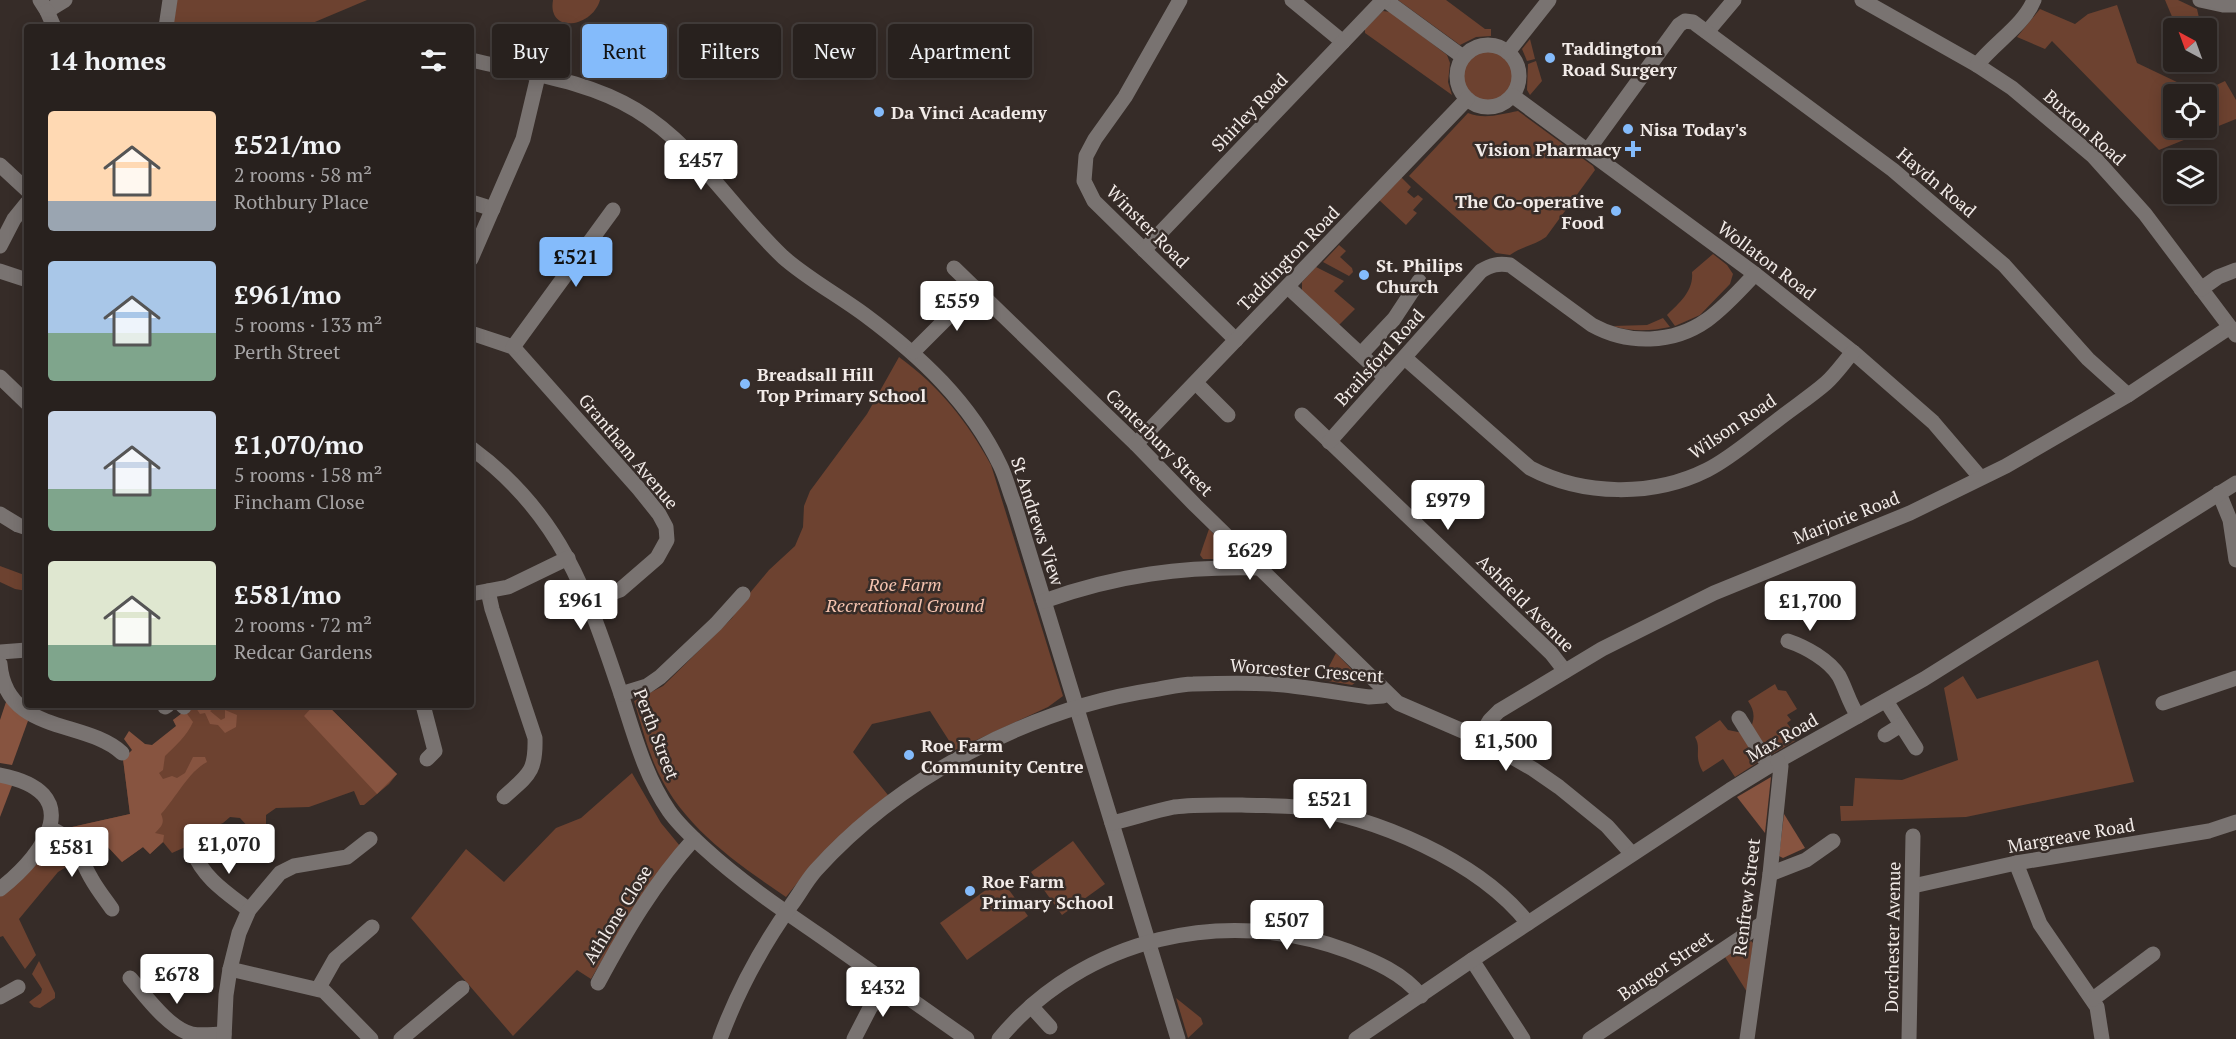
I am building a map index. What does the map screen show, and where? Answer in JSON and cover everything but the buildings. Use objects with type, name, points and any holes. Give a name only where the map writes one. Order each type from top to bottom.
[{"type":"street","points":[[53,24],[44,5],[65,0]]},
{"type":"street","points":[[166,24],[170,0]]},
{"type":"street","name":"Winster Road","points":[[1180,0],[1125,97],[1089,148],[1083,170],[1085,185],[1094,201],[1236,340]]},
{"type":"street","points":[[1292,0],[1343,42]]},
{"type":"street","points":[[1384,0],[1462,57]]},
{"type":"street","name":"Shirley Road","points":[[1144,250],[1384,0]]},
{"type":"street","points":[[1508,52],[1549,0]]},
{"type":"street","points":[[1588,150],[1679,26],[1688,21],[1703,28],[1734,0]]},
{"type":"street","name":"Buxton Road","points":[[1862,0],[1977,65],[2012,88],[2093,156],[2145,214],[2233,331]]},
{"type":"street","points":[[1977,65],[2025,16],[2034,0]]},
{"type":"street","points":[[2200,0],[2236,5]]},
{"type":"street","name":"Haydn Road","points":[[1703,28],[1893,170],[1995,258],[2088,359],[2128,395]]},
{"type":"street","points":[[1484,46],[1495,46],[1508,52],[1515,61],[1519,73],[1519,84],[1513,96],[1503,103],[1492,106],[1478,106],[1467,99],[1459,88],[1457,78],[1462,57],[1484,46]]},
{"type":"street","name":"St Andrews View","points":[[474,61],[492,65]]},
{"type":"street","points":[[474,253],[523,139],[538,78]]},
{"type":"street","name":"St Andrews View","points":[[547,78],[578,85],[610,96],[635,109],[666,130],[784,258],[913,352],[970,412],[1001,466],[1178,1039]]},
{"type":"street","name":"Wollaton Road","points":[[1513,96],[1755,274],[1854,352],[1933,422],[1980,477]]},
{"type":"street","name":"Taddington Road","points":[[1136,444],[1467,99]]},
{"type":"street","points":[[0,165],[24,187]]},
{"type":"street","points":[[474,203],[493,209]]},
{"type":"street","points":[[0,246],[10,226],[24,207]]},
{"type":"street","points":[[513,347],[606,230],[614,210]]},
{"type":"street","name":"Brailsford Road","points":[[1329,442],[1481,271],[1490,265],[1500,263],[1510,265],[1598,329],[1615,336],[1641,339],[1670,336],[1695,327],[1720,309],[1755,274]]},
{"type":"street","name":"Canterbury Street","points":[[954,268],[1136,444],[1387,693]]},
{"type":"street","points":[[2201,289],[2218,277],[2236,270]]},
{"type":"street","points":[[0,271],[24,279]]},
{"type":"street","points":[[1360,354],[1394,319],[1419,281]]},
{"type":"street","points":[[1287,287],[1386,378]]},
{"type":"street","points":[[913,352],[977,288]]},
{"type":"street","name":"Marjorie Road","points":[[1479,738],[1495,714],[1641,628],[1714,593],[1910,513],[2006,466],[2233,331]]},
{"type":"street","name":"Grantham Avenue","points":[[474,334],[513,347],[639,489],[666,526],[667,540],[657,558],[620,590],[588,602]]},
{"type":"street","name":"Wilson Road","points":[[1405,358],[1530,468],[1548,477],[1579,486],[1610,489],[1668,484],[1710,469],[1747,444],[1826,382],[1854,352]]},
{"type":"street","points":[[0,377],[24,400]]},
{"type":"street","points":[[1196,383],[1228,415]]},
{"type":"street","name":"Ashfield Avenue","points":[[1302,415],[1551,653],[1565,671]]},
{"type":"street","name":"Perth Street","points":[[474,450],[505,476],[523,495],[545,521],[568,558],[588,602],[643,761],[670,813],[729,871],[967,1039]]},
{"type":"street","name":"Max Road","points":[[1356,1039],[1632,854],[1773,764],[1886,701],[2236,483]]},
{"type":"street","points":[[2219,493],[2230,520],[2236,560]]},
{"type":"street","points":[[0,514],[24,527]]},
{"type":"street","points":[[474,594],[508,587],[568,558]]},
{"type":"street","points":[[1044,600],[1149,573],[1206,567],[1260,568]]},
{"type":"street","points":[[489,591],[492,609],[535,738],[536,757],[532,768],[504,797]]},
{"type":"street","points":[[621,694],[647,686],[660,677],[728,603],[743,594]]},
{"type":"street","points":[[1788,641],[1834,665],[1858,716]]},
{"type":"street","points":[[0,652],[24,650]]},
{"type":"street","points":[[0,664],[3,678],[11,695],[28,713],[110,744],[122,753]]},
{"type":"street","points":[[1355,695],[1365,683],[1367,673]]},
{"type":"street","points":[[2163,703],[2236,678]]},
{"type":"street","name":"Worcester Crescent","points":[[720,1039],[740,991],[760,953],[786,912],[815,871],[867,822],[919,783],[1001,736],[1077,707],[1128,694],[1191,684],[1281,684],[1375,697],[1387,693],[1403,706],[1479,738],[1520,761],[1559,787],[1607,826],[1632,854]]},
{"type":"street","points":[[1886,701],[1916,748]]},
{"type":"street","points":[[424,708],[435,751],[427,759]]},
{"type":"street","points":[[1739,718],[1773,764]]},
{"type":"street","points":[[1885,735],[1901,725]]},
{"type":"street","name":"Renfrew Street","points":[[1747,1039],[1770,874],[1780,766],[1773,764]]},
{"type":"street","points":[[0,775],[27,783],[42,794],[51,808],[50,828],[43,843],[0,889]]},
{"type":"street","points":[[1112,823],[1174,807],[1216,804],[1297,807],[1330,813],[1415,841],[1465,867],[1500,893],[1528,923]]},
{"type":"street","name":"Margreave Road","points":[[1913,886],[2016,863],[2209,831],[2236,822]]},
{"type":"street","points":[[50,828],[67,836],[73,843],[92,880],[112,909]]},
{"type":"street","name":"Dorchester Avenue","points":[[1909,1039],[1913,836]]},
{"type":"street","points":[[130,978],[169,1021],[181,1030],[194,1035],[224,1037],[230,969],[239,933],[249,910],[280,873],[294,867],[347,857],[370,839]]},
{"type":"street","name":"Athlone Close","points":[[598,983],[617,945],[646,898],[694,839]]},
{"type":"street","points":[[1770,874],[1806,860],[1833,841]]},
{"type":"street","points":[[193,851],[197,862],[216,885],[249,910]]},
{"type":"street","points":[[2016,863],[2040,924],[2093,999],[2100,1018],[2102,1039]]},
{"type":"street","name":"Bangor Street","points":[[1590,1039],[1762,923]]},
{"type":"street","points":[[318,989],[335,959],[372,927]]},
{"type":"street","points":[[999,1039],[1031,1006],[1072,975],[1117,953],[1149,942],[1213,931],[1251,931],[1326,943],[1368,959],[1394,973],[1414,987],[1421,996]]},
{"type":"street","points":[[2093,999],[2153,954]]},
{"type":"street","points":[[1472,960],[1523,1039]]},
{"type":"street","points":[[230,969],[318,989],[330,996],[371,1039]]},
{"type":"street","points":[[854,1039],[870,1008],[888,982]]},
{"type":"street","points":[[0,997],[18,987]]},
{"type":"street","points":[[401,1039],[462,988]]},
{"type":"street","points":[[1031,1006],[1050,1027]]},
{"type":"green space","points":[[177,0],[367,0],[310,24],[173,24]]},
{"type":"green space","points":[[553,0],[600,0],[588,17],[571,23],[557,18],[553,11]]},
{"type":"green space","points":[[1398,0],[1446,0],[1485,29],[1491,29],[1491,36],[1476,37],[1460,45]]},
{"type":"green space","points":[[2165,0],[2178,0],[2197,9],[2199,18],[2173,18]]},
{"type":"green space","points":[[2117,5],[2137,63],[2181,84],[2163,84],[2163,138],[2189,138],[2159,150],[2052,41],[2045,49],[2017,37],[2040,9],[2075,24],[2088,14]]},
{"type":"green space","points":[[1383,11],[1391,12],[1447,55],[1450,63],[1448,82],[1452,95],[1365,33],[1365,29]]},
{"type":"green space","points":[[1530,39],[1535,59],[1527,61],[1522,49]]},
{"type":"green space","points":[[1488,51],[1497,53],[1508,62],[1513,76],[1511,85],[1502,96],[1488,101],[1479,99],[1468,90],[1463,76],[1465,67],[1474,56]]},
{"type":"green space","points":[[1536,61],[1542,81],[1530,95],[1527,90],[1528,64]]},
{"type":"green space","points":[[2225,81],[2236,100],[2236,119],[2217,127],[2217,85]]},
{"type":"green space","points":[[1518,111],[1593,166],[1595,170],[1546,237],[1510,255],[1496,253],[1409,176],[1468,113],[1487,116]]},
{"type":"green space","points":[[1401,177],[1411,187],[1407,192],[1414,198],[1418,195],[1423,199],[1413,210],[1417,213],[1406,225],[1379,200]]},
{"type":"green space","points":[[1339,245],[1346,251],[1340,257],[1352,268],[1353,272],[1349,276],[1323,262]]},
{"type":"green space","points":[[1713,254],[1727,265],[1733,274],[1730,284],[1700,315],[1675,326],[1667,315],[1688,291],[1692,272]]},
{"type":"green space","points":[[1316,267],[1344,281],[1334,291],[1355,309],[1339,325],[1302,291],[1302,282]]},
{"type":"green space","points":[[1663,318],[1670,327],[1642,330],[1613,326],[1647,325]]},
{"type":"green space","name":"Roe Farm Recreational Ground","points":[[899,357],[940,393],[962,419],[991,465],[1063,696],[1048,707],[955,750],[930,711],[872,724],[853,752],[888,795],[818,857],[786,897],[726,854],[675,802],[652,758],[634,701],[663,686],[732,618],[769,570],[795,546],[803,527],[804,506],[810,491],[867,414]]},
{"type":"green space","points":[[1209,529],[1234,556],[1228,559],[1203,559],[1200,555]]},
{"type":"green space","points":[[0,566],[24,575],[24,590],[15,589],[0,582]]},
{"type":"green space","points":[[1336,653],[1357,675],[1356,682],[1352,685],[1322,680]]},
{"type":"green space","points":[[2098,660],[2134,782],[1966,817],[1841,821],[1840,806],[1853,806],[1855,778],[1902,780],[1958,760],[1944,688],[1963,676],[1977,699]]},
{"type":"green space","points":[[1775,684],[1778,690],[1786,691],[1797,709],[1787,715],[1791,720],[1787,723],[1793,731],[1791,733],[1795,741],[1767,757],[1750,729],[1754,715],[1748,701]]},
{"type":"green space","points":[[189,708],[330,708],[397,774],[389,784],[364,805],[360,805],[354,791],[309,807],[276,808],[266,815],[266,826],[259,839],[240,818],[230,817],[201,840],[172,853],[163,842],[150,854],[143,847],[122,862],[107,846],[89,860],[72,827],[130,814],[123,759],[149,754],[180,730],[173,720]]},
{"type":"green space","points":[[1720,720],[1728,730],[1743,733],[1760,761],[1735,777],[1723,759],[1703,772],[1700,766],[1695,737]]},
{"type":"green space","points":[[632,773],[661,823],[680,846],[632,910],[591,979],[577,970],[513,1036],[411,918],[466,849],[504,882],[556,828],[581,818]]},
{"type":"green space","points":[[1073,841],[1105,884],[1062,915],[1031,872]]},
{"type":"green space","points":[[70,842],[78,860],[58,872],[19,919],[36,955],[25,969],[3,936],[0,937],[0,893],[48,843]]},
{"type":"green space","points":[[1001,879],[1028,916],[967,960],[940,923]]},
{"type":"green space","points":[[1751,941],[1753,943],[1747,992],[1725,957]]},
{"type":"green space","points":[[39,961],[55,993],[55,998],[40,1008],[34,1007],[29,1002],[41,993],[42,989],[32,974]]},
{"type":"green space","points":[[1176,998],[1201,1018],[1203,1024],[1188,1038]]},
{"type":"shaded area","points":[[7,699],[29,718],[12,765],[0,763],[0,720]]},
{"type":"shaded area","points":[[196,708],[214,708],[210,711],[221,720],[225,718],[225,710],[237,715],[236,727],[225,733],[218,725],[210,724],[205,713],[200,714]]},
{"type":"shaded area","points":[[311,708],[330,708],[397,774],[377,794],[304,716]]},
{"type":"shaded area","points":[[185,711],[193,722],[184,736],[165,756],[163,770],[159,773],[163,779],[172,776],[177,778],[185,773],[193,757],[205,757],[207,762],[194,772],[161,814],[162,824],[155,833],[164,835],[163,842],[150,854],[143,847],[122,862],[107,846],[89,860],[72,827],[130,814],[123,759],[132,750],[124,739],[129,731],[145,744],[152,745],[176,726],[173,720]]},
{"type":"shaded area","points":[[1771,777],[1765,833],[1737,797]]},
{"type":"shaded area","points":[[0,780],[13,783],[0,817]]},
{"type":"shaded area","points":[[1784,814],[1805,848],[1783,858],[1779,856]]},
{"type":"place","name":"Taddington Road Surgery","points":[[1550,58]]},
{"type":"place","name":"Da Vinci Academy","points":[[879,112]]},
{"type":"place","name":"Nisa Today's","points":[[1628,129]]},
{"type":"place","name":"Vision Pharmacy","points":[[1633,149]]},
{"type":"place","name":"The Co-operative Food","points":[[1616,211]]},
{"type":"place","name":"St. Philips Church","points":[[1364,275]]},
{"type":"place","name":"Breadsall Hill Top Primary School","points":[[745,384]]},
{"type":"place","name":"Roe Farm Community Centre","points":[[909,755]]},
{"type":"place","name":"Roe Farm Primary School","points":[[970,891]]}]
